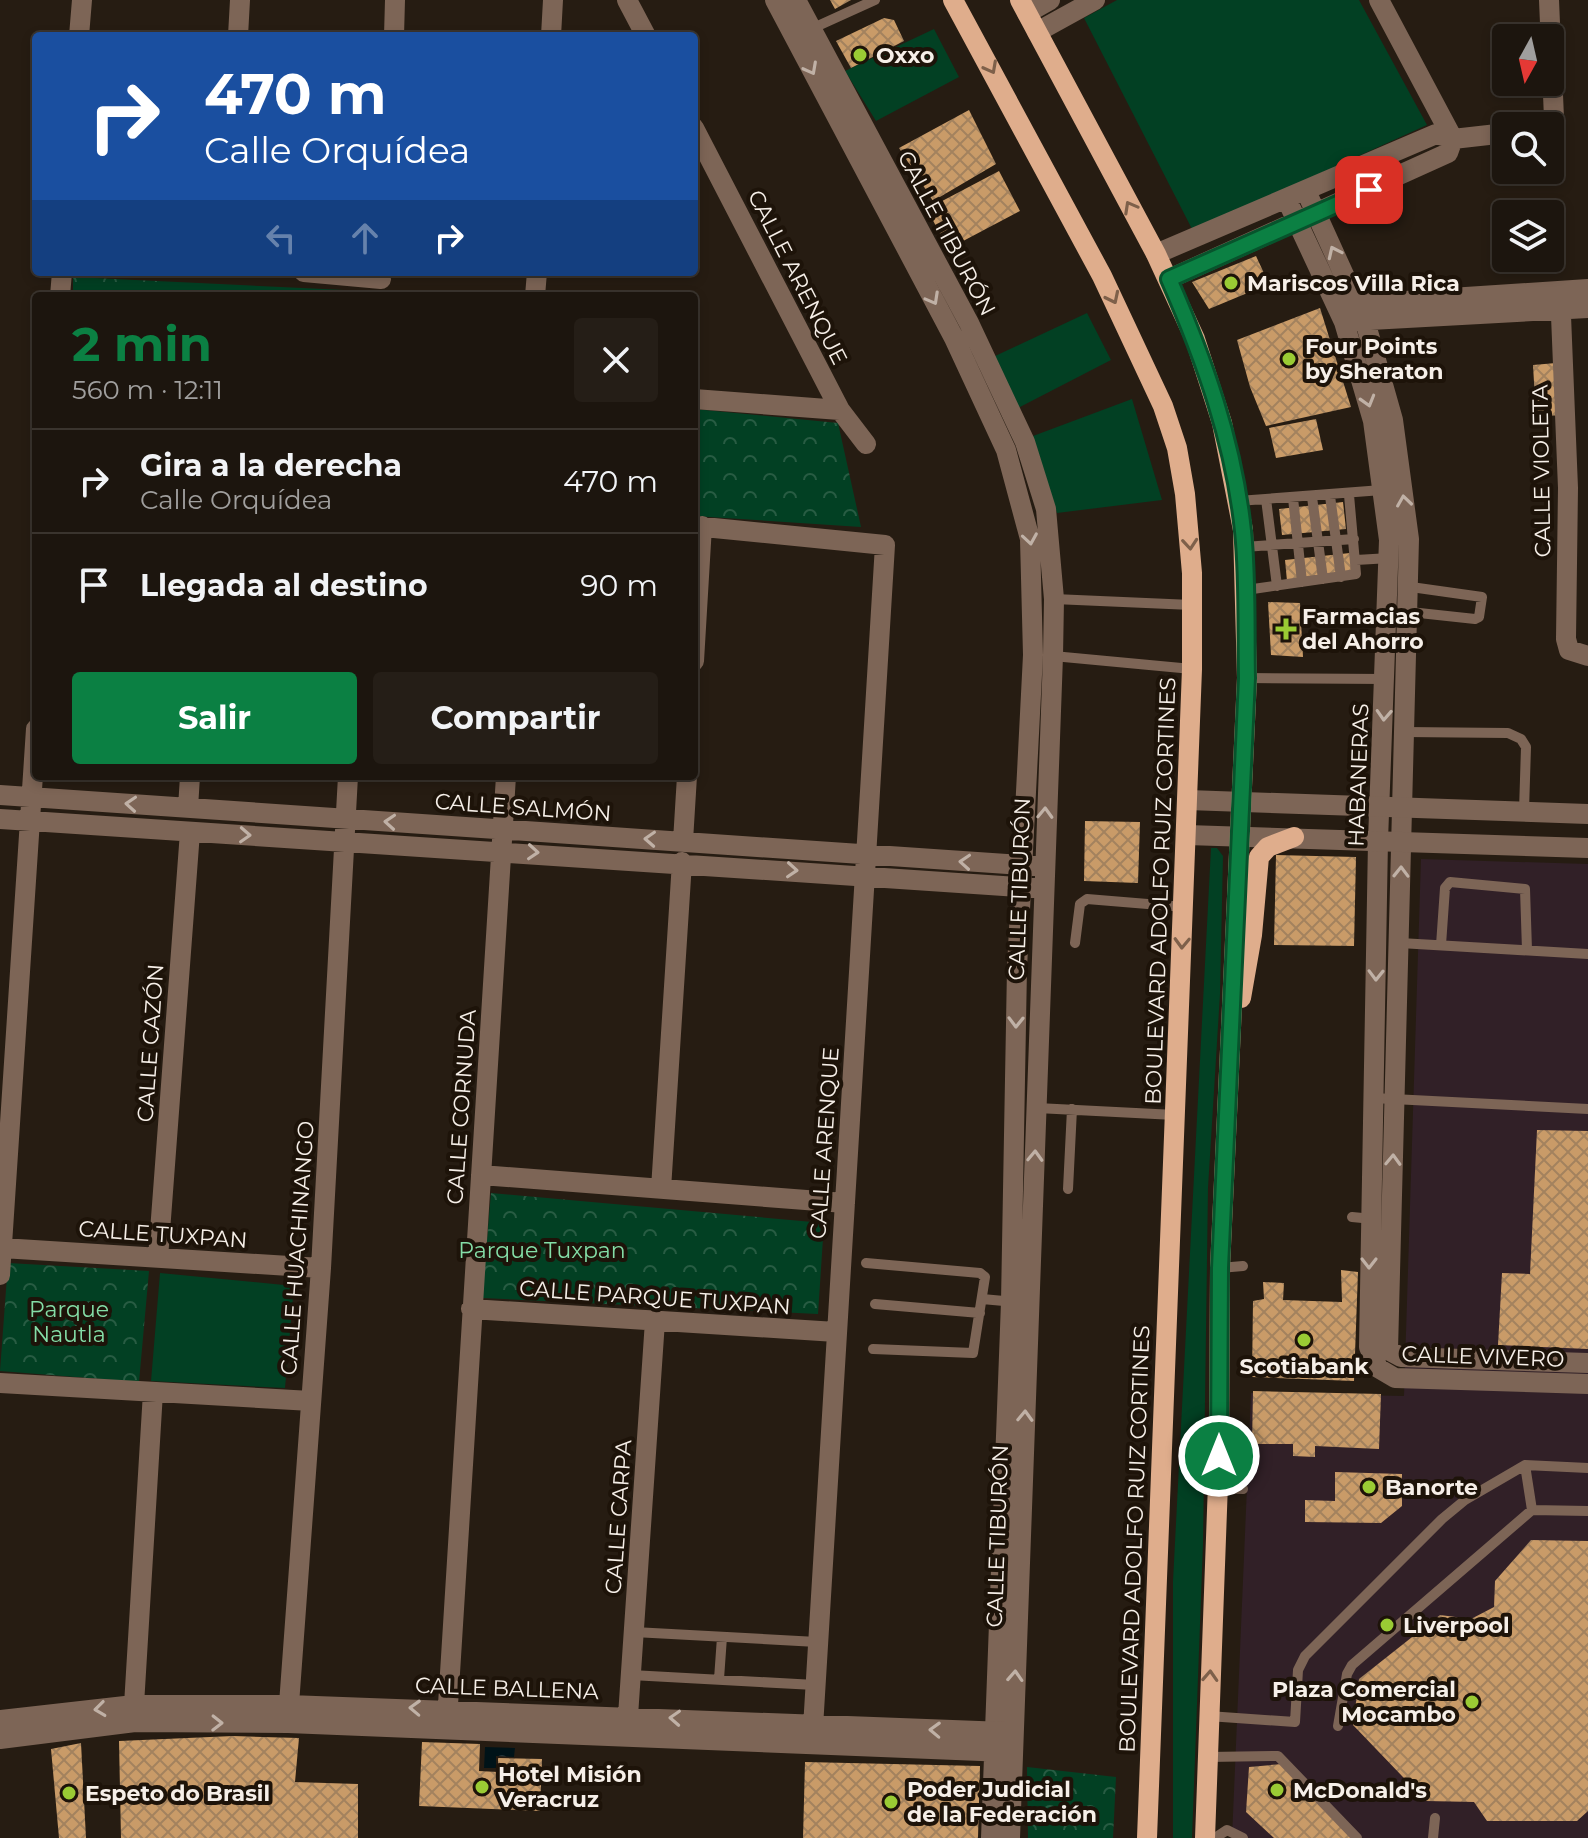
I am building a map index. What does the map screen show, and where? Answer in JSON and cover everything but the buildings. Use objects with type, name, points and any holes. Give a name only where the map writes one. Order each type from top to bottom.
[{"type":"main road","name":"BOULEVARD ADOLFO RUIZ CORTINES","points":[[953,0],[1102,276],[1163,406],[1177,448],[1185,494],[1192,605],[1192,669],[1147,1838]]},
{"type":"main road","points":[[1024,6],[1169,279],[1210,380],[1238,501],[1244,547],[1247,678],[1220,1268],[1219,1456],[1205,1838]]},
{"type":"main road","points":[[1228,1060],[1252,935],[1256,868],[1268,847],[1294,837]]},
{"type":"street","points":[[79,32],[82,0]]},
{"type":"street","points":[[238,32],[240,0]]},
{"type":"street","points":[[394,32],[395,0]]},
{"type":"street","points":[[551,32],[553,0]]},
{"type":"street","points":[[627,0],[644,32]]},
{"type":"street","name":"CALLE TIBURÓN","points":[[775,0],[954,338],[1006,450],[1025,511],[1032,556],[1033,598],[1032,866],[1043,889],[1037,1108],[1020,1302]]},
{"type":"street","name":"CALLE TIBURÓN","points":[[796,0],[969,323],[1025,442],[1046,509],[1054,599],[1053,656],[1032,866],[1021,888],[1020,1302],[1003,1742],[991,1838]]},
{"type":"street","points":[[1024,6],[1050,0]]},
{"type":"street","points":[[1037,32],[1095,0]]},
{"type":"street","points":[[1169,279],[1448,153],[1453,139],[1379,0]]},
{"type":"street","points":[[1549,0],[1554,112]]},
{"type":"street","points":[[1156,254],[1436,134],[1453,139],[1492,135]]},
{"type":"street","name":"CALLE ARENQUE","points":[[698,136],[840,410],[866,444]]},
{"type":"street","name":"HABANERAS","points":[[1296,195],[1316,214],[1393,420],[1400,557],[1386,679],[1378,841],[1373,1098],[1361,1218],[1369,1347],[1378,1368]]},
{"type":"street","name":"HABANERAS","points":[[1296,195],[1297,222],[1351,313],[1373,421],[1382,490],[1411,587],[1388,1350]]},
{"type":"street","points":[[335,276],[381,282]]},
{"type":"street","points":[[1351,313],[1561,300],[1588,289]]},
{"type":"street","points":[[1561,300],[1588,308]]},
{"type":"street","name":"CALLE VIOLETA","points":[[1561,300],[1568,488],[1566,639],[1579,653]]},
{"type":"street","points":[[698,399],[840,410]]},
{"type":"street","name":"CALLE ARENQUE","points":[[698,526],[885,545],[812,1735]]},
{"type":"street","points":[[0,1275],[34,780]]},
{"type":"street","points":[[188,808],[190,780]]},
{"type":"street","name":"CALLE HUACHINANGO","points":[[288,1714],[321,1268],[348,780]]},
{"type":"street","name":"CALLE CORNUDA","points":[[448,1719],[506,780]]},
{"type":"street","points":[[683,841],[687,780]]},
{"type":"street","name":"CALLE SALMÓN","points":[[0,795],[345,818],[682,862],[1032,866]]},
{"type":"street","points":[[1188,800],[1588,814]]},
{"type":"street","name":"CALLE SALMÓN","points":[[0,819],[345,841],[683,841],[1043,889]]},
{"type":"street","name":"CALLE CAZÓN","points":[[158,1258],[190,832]]},
{"type":"street","points":[[1187,835],[1588,848]]},
{"type":"street","points":[[661,1189],[682,862]]},
{"type":"street","points":[[1375,1026],[1397,1027]]},
{"type":"street","points":[[481,1175],[845,1203]]},
{"type":"street","name":"CALLE TUXPAN","points":[[2,1248],[321,1268]]},
{"type":"street","name":"CALLE PARQUE TUXPAN","points":[[471,1309],[836,1332]]},
{"type":"street","name":"CALLE CARPA","points":[[628,1716],[655,1321]]},
{"type":"street","name":"CALLE VIVERO","points":[[1388,1350],[1401,1357],[1588,1363]]},
{"type":"street","points":[[1541,1383],[1542,1362]]},
{"type":"street","name":"CALLE VIVERO","points":[[1378,1368],[1395,1378],[1588,1384]]},
{"type":"street","points":[[0,1383],[311,1401]]},
{"type":"street","points":[[134,1705],[153,1392]]},
{"type":"street","name":"CALLE BALLENA","points":[[0,1720],[134,1705],[288,1714],[1003,1742]]},
{"type":"street","name":"CALLE BALLENA","points":[[0,1739],[135,1722],[288,1714]]},
{"type":"street","name":"CALLE BALLENA","points":[[448,1719],[628,1716],[812,1735]]},
{"type":"street","name":"CALLE TIBURÓN","points":[[1003,1742],[1010,1838]]},
{"type":"lane","points":[[811,29],[875,0]]},
{"type":"lane","points":[[1238,501],[1349,495],[1382,490]]},
{"type":"lane","points":[[1246,590],[1356,574],[1349,495]]},
{"type":"lane","points":[[1330,496],[1341,577]]},
{"type":"lane","points":[[1312,497],[1323,579]]},
{"type":"lane","points":[[1293,498],[1302,582]]},
{"type":"lane","points":[[1266,499],[1277,586]]},
{"type":"lane","points":[[1244,547],[1354,539]]},
{"type":"lane","points":[[1356,560],[1400,557]]},
{"type":"lane","points":[[1410,612],[1475,619],[1479,617],[1482,597],[1411,587]]},
{"type":"lane","points":[[1054,599],[1192,605]]},
{"type":"lane","points":[[1053,656],[1192,669]]},
{"type":"lane","points":[[1247,678],[1386,679]]},
{"type":"lane","points":[[1405,732],[1508,733],[1521,739],[1526,747],[1524,811]]},
{"type":"lane","points":[[1441,945],[1446,884],[1488,884],[1525,889],[1527,950]]},
{"type":"lane","points":[[1075,943],[1080,904],[1087,899],[1184,907]]},
{"type":"lane","points":[[1400,943],[1588,954]]},
{"type":"lane","points":[[1373,1098],[1588,1109]]},
{"type":"lane","points":[[1037,1108],[1175,1115]]},
{"type":"lane","points":[[1068,1189],[1072,1109]]},
{"type":"lane","points":[[1361,1218],[1391,1220]]},
{"type":"lane","points":[[866,1263],[980,1273],[985,1277],[975,1349],[970,1354],[873,1349]]},
{"type":"lane","points":[[1220,1268],[1243,1266]]},
{"type":"lane","points":[[982,1299],[1020,1302]]},
{"type":"lane","points":[[875,1304],[980,1313]]},
{"type":"lane","points":[[1219,1456],[1246,1456]]},
{"type":"lane","points":[[1208,1716],[1295,1722],[1298,1670],[1305,1656],[1442,1519],[1465,1500],[1525,1465],[1588,1468]]},
{"type":"lane","points":[[1525,1465],[1532,1510]]},
{"type":"lane","points":[[1218,1488],[1243,1489]]},
{"type":"lane","points":[[1338,1726],[1347,1674],[1352,1665],[1532,1510],[1588,1511]]},
{"type":"lane","points":[[634,1632],[817,1642]]},
{"type":"lane","points":[[719,1679],[722,1637]]},
{"type":"lane","points":[[631,1675],[815,1685]]},
{"type":"lane","points":[[1208,1757],[1278,1756],[1357,1838]]},
{"type":"lane","points":[[1433,1838],[1435,1818]]},
{"type":"lane","points":[[1215,1838],[1227,1830],[1243,1838]]},
{"type":"shaded area","points":[[1421,859],[1588,864],[1588,1838],[1232,1838],[1251,1393],[1404,1396]]},
{"type":"green space","points":[[1117,0],[1359,0],[1427,125],[1193,231],[1084,18]]},
{"type":"green space","points":[[934,29],[959,77],[876,121],[845,71]]},
{"type":"green space","points":[[73,277],[365,291],[365,292],[73,292]]},
{"type":"green space","points":[[1087,313],[1111,360],[1018,408],[993,357]]},
{"type":"green space","points":[[1132,399],[1162,500],[1057,513],[1033,436]]},
{"type":"green space","points":[[698,409],[838,423],[861,527],[698,516]]},
{"type":"green space","points":[[1211,848],[1217,848],[1223,856],[1220,994],[1208,1188],[1203,1544],[1192,1838],[1173,1838],[1173,1581]]},
{"type":"green space","name":"Parque Tuxpan","points":[[491,1193],[824,1223],[818,1314],[482,1298]]},
{"type":"green space","name":"Parque Nautla","points":[[8,1263],[149,1271],[139,1382],[0,1371]]},
{"type":"green space","points":[[160,1273],[294,1286],[285,1388],[151,1381]]},
{"type":"green space","points":[[1027,1767],[1116,1777],[1113,1838],[1028,1838]]},
{"type":"water","points":[[485,1747],[515,1748],[514,1757],[496,1756],[496,1768],[484,1768]]},
{"type":"place","name":"Oxxo","points":[[860,55]]},
{"type":"place","name":"Mariscos Villa Rica","points":[[1231,283]]},
{"type":"place","name":"Four Points by Sheraton","points":[[1289,359]]},
{"type":"place","name":"Farmacias del Ahorro","points":[[1286,629]]},
{"type":"place","name":"Scotiabank","points":[[1304,1340]]},
{"type":"place","name":"Banorte","points":[[1369,1487]]},
{"type":"place","name":"Liverpool","points":[[1387,1625]]},
{"type":"place","name":"Plaza Comercial Mocambo","points":[[1472,1702]]},
{"type":"place","name":"Hotel Misión Veracruz","points":[[482,1787]]},
{"type":"place","name":"McDonald's","points":[[1277,1790]]},
{"type":"place","name":"Espeto do Brasil","points":[[69,1793]]},
{"type":"place","name":"Poder Judicial de la Federación","points":[[891,1802]]},
{"type":"route","points":[[1219,1456],[1220,1268],[1247,678],[1246,590],[1243,530],[1222,423],[1195,339],[1169,279],[1369,190]]}]
